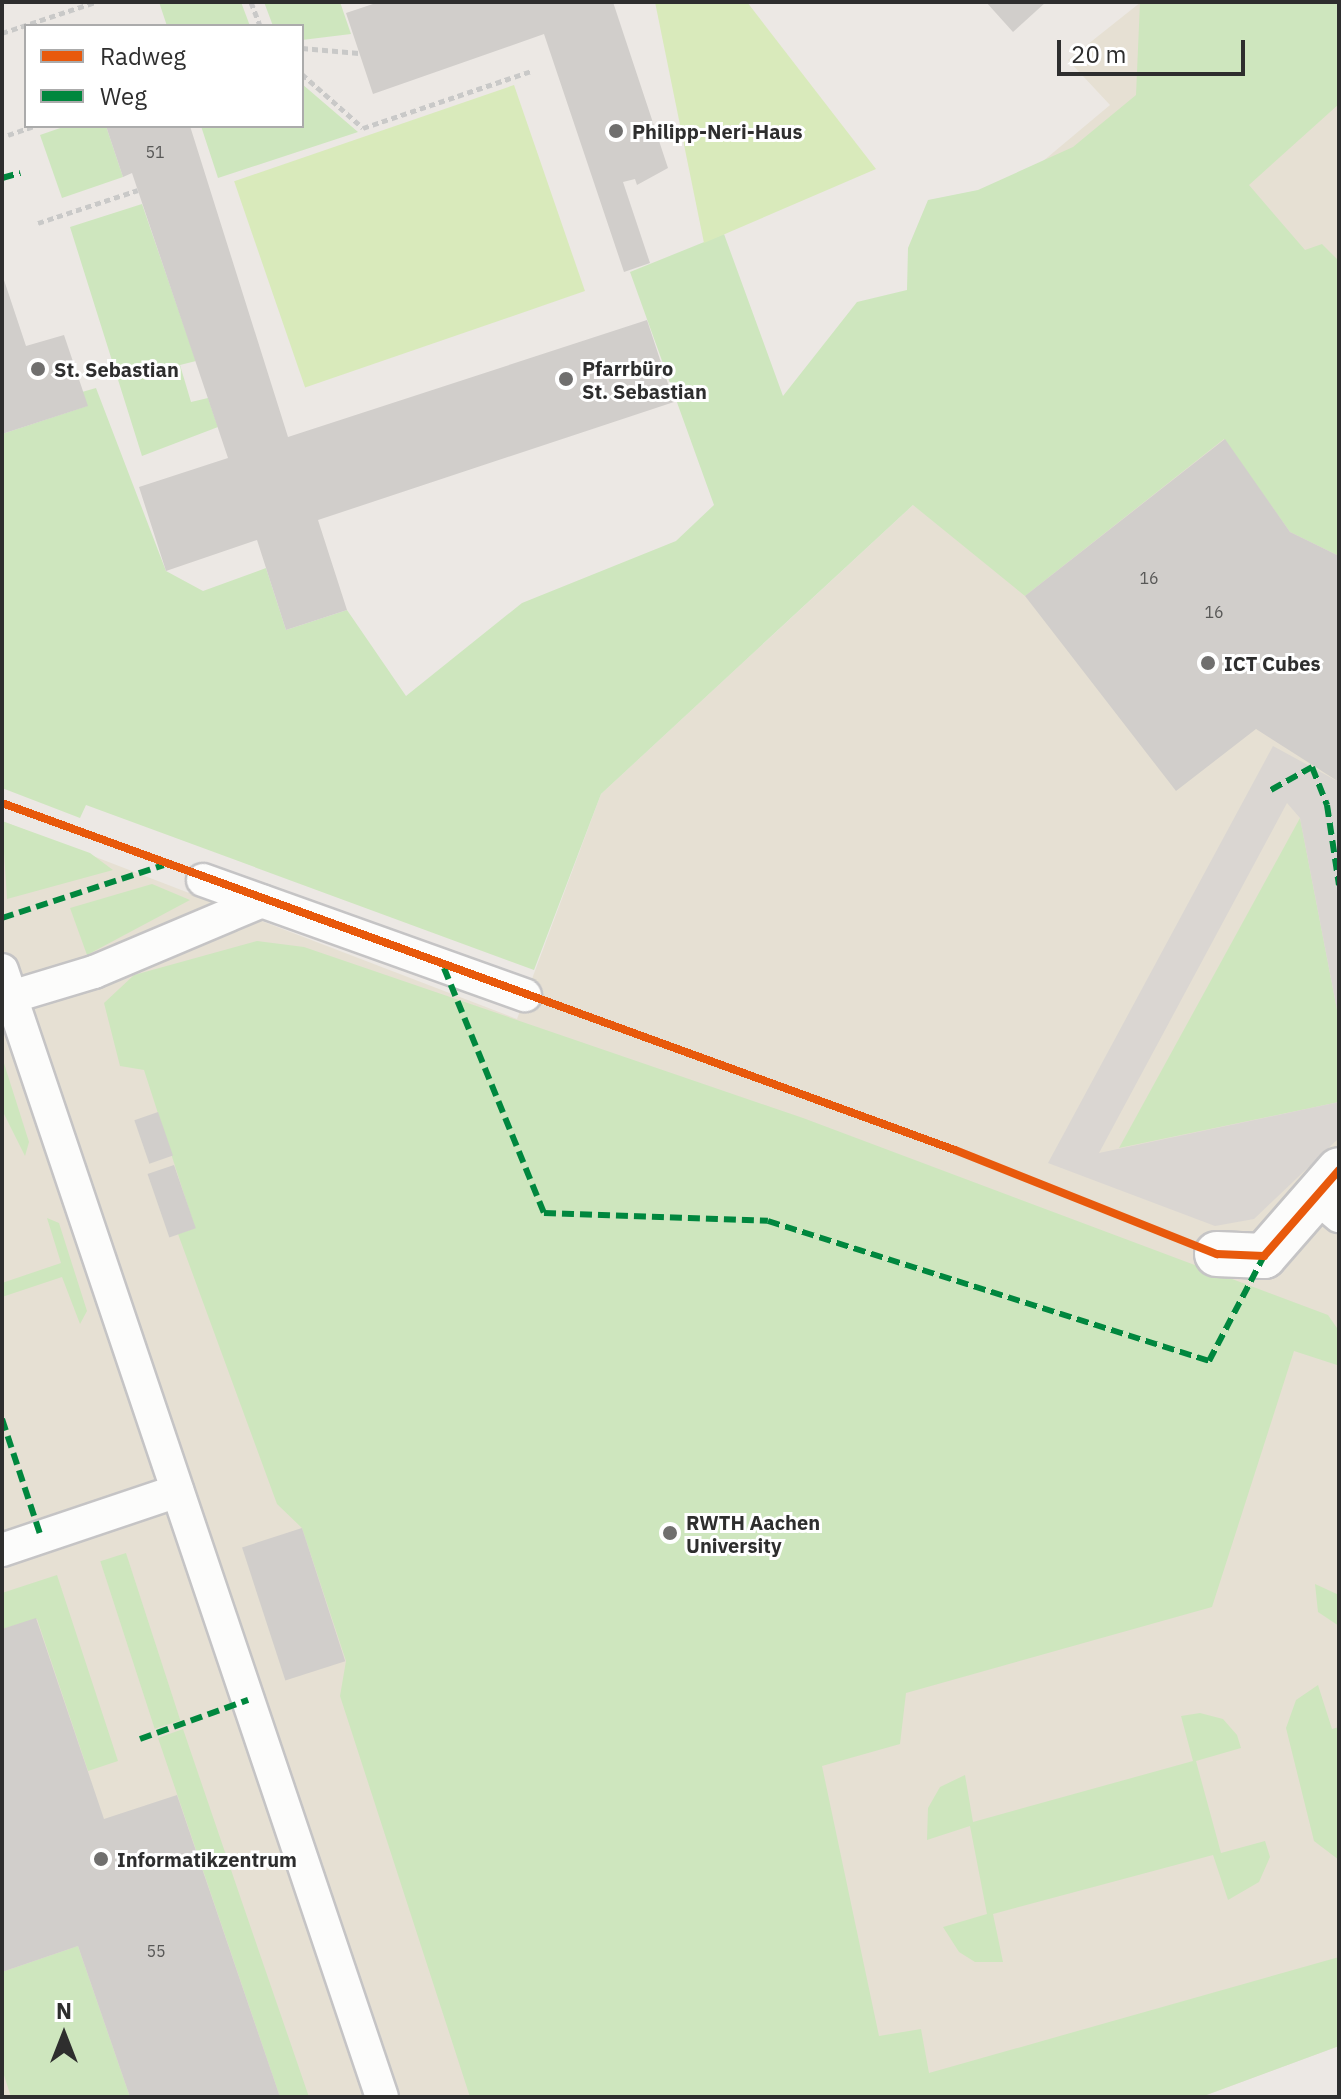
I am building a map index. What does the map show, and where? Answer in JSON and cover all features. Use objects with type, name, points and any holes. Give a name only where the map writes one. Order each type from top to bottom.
[{"type":"street","points":[[1217,1254],[1264,1256],[1331,1194]]},
{"type":"lane","points":[[203,880],[525,995]]},
{"type":"lane","points":[[262,901],[94,972],[7,984],[382,2097]]},
{"type":"lane","points":[[2,1550],[177,1491]]},
{"type":"path","points":[[29,24],[95,2]]},
{"type":"path","points":[[251,2],[259,24]]},
{"type":"path","points":[[2,33],[24,26]]},
{"type":"path","points":[[304,48],[359,53]]},
{"type":"path","points":[[304,76],[363,128],[531,71]]},
{"type":"path","points":[[8,135],[28,128]]},
{"type":"path","points":[[38,223],[138,190]]},
{"type":"shaded area","name":"RWTH Aachen University","points":[[1141,2],[1339,2],[1339,2046],[1201,2097],[2,2097],[2,821],[517,1019],[601,794],[1101,331],[987,208],[1110,105],[1068,60]]},
{"type":"shaded area","points":[[1273,746],[1339,782],[1339,1020],[1300,818],[1287,803],[1099,1153],[1339,1102],[1339,1138],[1254,1219],[1215,1226],[1048,1163]]},
{"type":"green space","points":[[159,2],[241,2],[249,24],[166,24]]},
{"type":"green space","points":[[264,2],[340,2],[351,34],[304,40],[304,24],[272,24]]},
{"type":"green space","points":[[655,2],[747,2],[876,169],[704,243]]},
{"type":"green space","points":[[1140,2],[1339,2],[1339,104],[1249,185],[1305,250],[1322,244],[1339,261],[1339,556],[1290,532],[1224,439],[1025,596],[913,505],[601,794],[534,970],[86,805],[80,818],[2,788],[2,434],[87,406],[82,392],[96,388],[166,571],[203,591],[266,568],[286,630],[347,610],[406,696],[522,603],[676,541],[714,505],[630,272],[724,234],[783,396],[857,302],[907,290],[908,248],[928,200],[978,190],[1073,147],[1136,95]]},
{"type":"green space","points":[[514,85],[585,291],[305,387],[234,181]]},
{"type":"green space","points":[[304,86],[358,132],[218,178],[202,128],[304,128]]},
{"type":"green space","points":[[60,128],[107,128],[123,177],[62,198],[40,135]]},
{"type":"green space","points":[[142,204],[196,361],[180,365],[191,402],[208,398],[218,427],[142,456],[70,227]]},
{"type":"green space","points":[[1300,818],[1339,1020],[1339,1102],[1119,1148]]},
{"type":"green space","points":[[2,821],[90,853],[113,870],[7,899]]},
{"type":"green space","points":[[152,884],[190,900],[87,955],[70,908]]},
{"type":"green space","points":[[257,941],[304,947],[803,1118],[1328,1315],[1339,1331],[1337,1365],[1294,1351],[1212,1607],[906,1693],[900,1744],[822,1766],[879,2036],[921,2029],[929,2073],[1339,1957],[1339,2046],[1201,2097],[470,2097],[340,1696],[346,1661],[302,1528],[277,1504],[178,1234],[195,1228],[144,1070],[120,1066],[104,1003],[134,975]]},
{"type":"green space","points":[[2,1057],[29,1142],[25,1156],[2,1110]]},
{"type":"green space","points":[[47,1218],[59,1223],[87,1311],[80,1324],[62,1277],[2,1297],[2,1283],[61,1263]]},
{"type":"green space","points":[[126,1553],[180,1720],[155,1729],[100,1561]]},
{"type":"green space","points":[[57,1575],[118,1761],[88,1771],[37,1619],[2,1629],[2,1593]]},
{"type":"green space","points":[[1315,1584],[1339,1595],[1339,1626],[1318,1612]]},
{"type":"green space","points":[[1318,1685],[1332,1729],[1339,1727],[1339,1860],[1314,1841],[1286,1728],[1296,1700]]},
{"type":"green space","points":[[1200,1713],[1223,1719],[1237,1735],[1241,1748],[1196,1761],[1221,1853],[1265,1841],[1270,1857],[1259,1882],[1228,1900],[1213,1855],[993,1914],[1003,1962],[975,1962],[959,1952],[943,1927],[987,1914],[970,1826],[927,1840],[928,1808],[940,1787],[965,1775],[973,1822],[1193,1761],[1181,1716]]},
{"type":"green space","points":[[183,1729],[309,2097],[280,2097],[158,1738]]},
{"type":"green space","points":[[78,1946],[130,2097],[11,2097],[2,2069],[2,1972]]},
{"type":"building","name":"Philipp-Neri-Haus","points":[[379,2],[613,2],[668,168],[637,185],[635,179],[623,182],[650,263],[624,272],[544,34],[373,94],[346,13]]},
{"type":"building","points":[[986,2],[1046,2],[1013,32]]},
{"type":"building","name":"Pfarrbüro St. Sebastian","points":[[107,128],[191,128],[288,437],[647,320],[674,402],[318,520],[347,610],[286,630],[257,540],[166,571],[139,487],[228,458],[132,173],[123,177]]},
{"type":"building","name":"St. Sebastian","points":[[2,274],[26,346],[64,335],[88,406],[2,434]]},
{"type":"building","name":"ICT Cubes","points":[[1225,439],[1290,532],[1339,556],[1339,782],[1256,729],[1176,791],[1025,596]]},
{"type":"building","points":[[158,1112],[173,1155],[149,1164],[134,1120]]},
{"type":"building","points":[[174,1165],[196,1228],[169,1237],[148,1174]]},
{"type":"building","points":[[302,1528],[345,1661],[285,1681],[242,1547]]},
{"type":"building","name":"Informatikzentrum","points":[[36,1618],[104,1819],[177,1795],[280,2097],[130,2097],[78,1946],[2,1972],[2,1629]]},
{"type":"marked path","points":[[2,178],[20,173]]},
{"type":"marked path","points":[[1271,790],[1312,767],[1327,805],[1339,885]]},
{"type":"marked path","points":[[2,918],[164,865]]},
{"type":"marked path","points":[[444,968],[544,1213],[768,1221],[1209,1361],[1264,1256]]},
{"type":"marked path","points":[[2,1419],[41,1537]]},
{"type":"marked path","points":[[140,1739],[248,1700]]},
{"type":"cycle path","points":[[2,803],[955,1150],[1217,1254],[1264,1256],[1339,1170]]},
{"type":"place","name":"Philipp-Neri-Haus","points":[[616,131]]},
{"type":"place","name":"St. Sebastian","points":[[38,369]]},
{"type":"place","name":"Pfarrbüro St. Sebastian","points":[[566,379]]},
{"type":"place","name":"ICT Cubes","points":[[1208,663]]},
{"type":"place","name":"RWTH Aachen University","points":[[670,1533]]},
{"type":"place","name":"Informatikzentrum","points":[[101,1859]]}]
